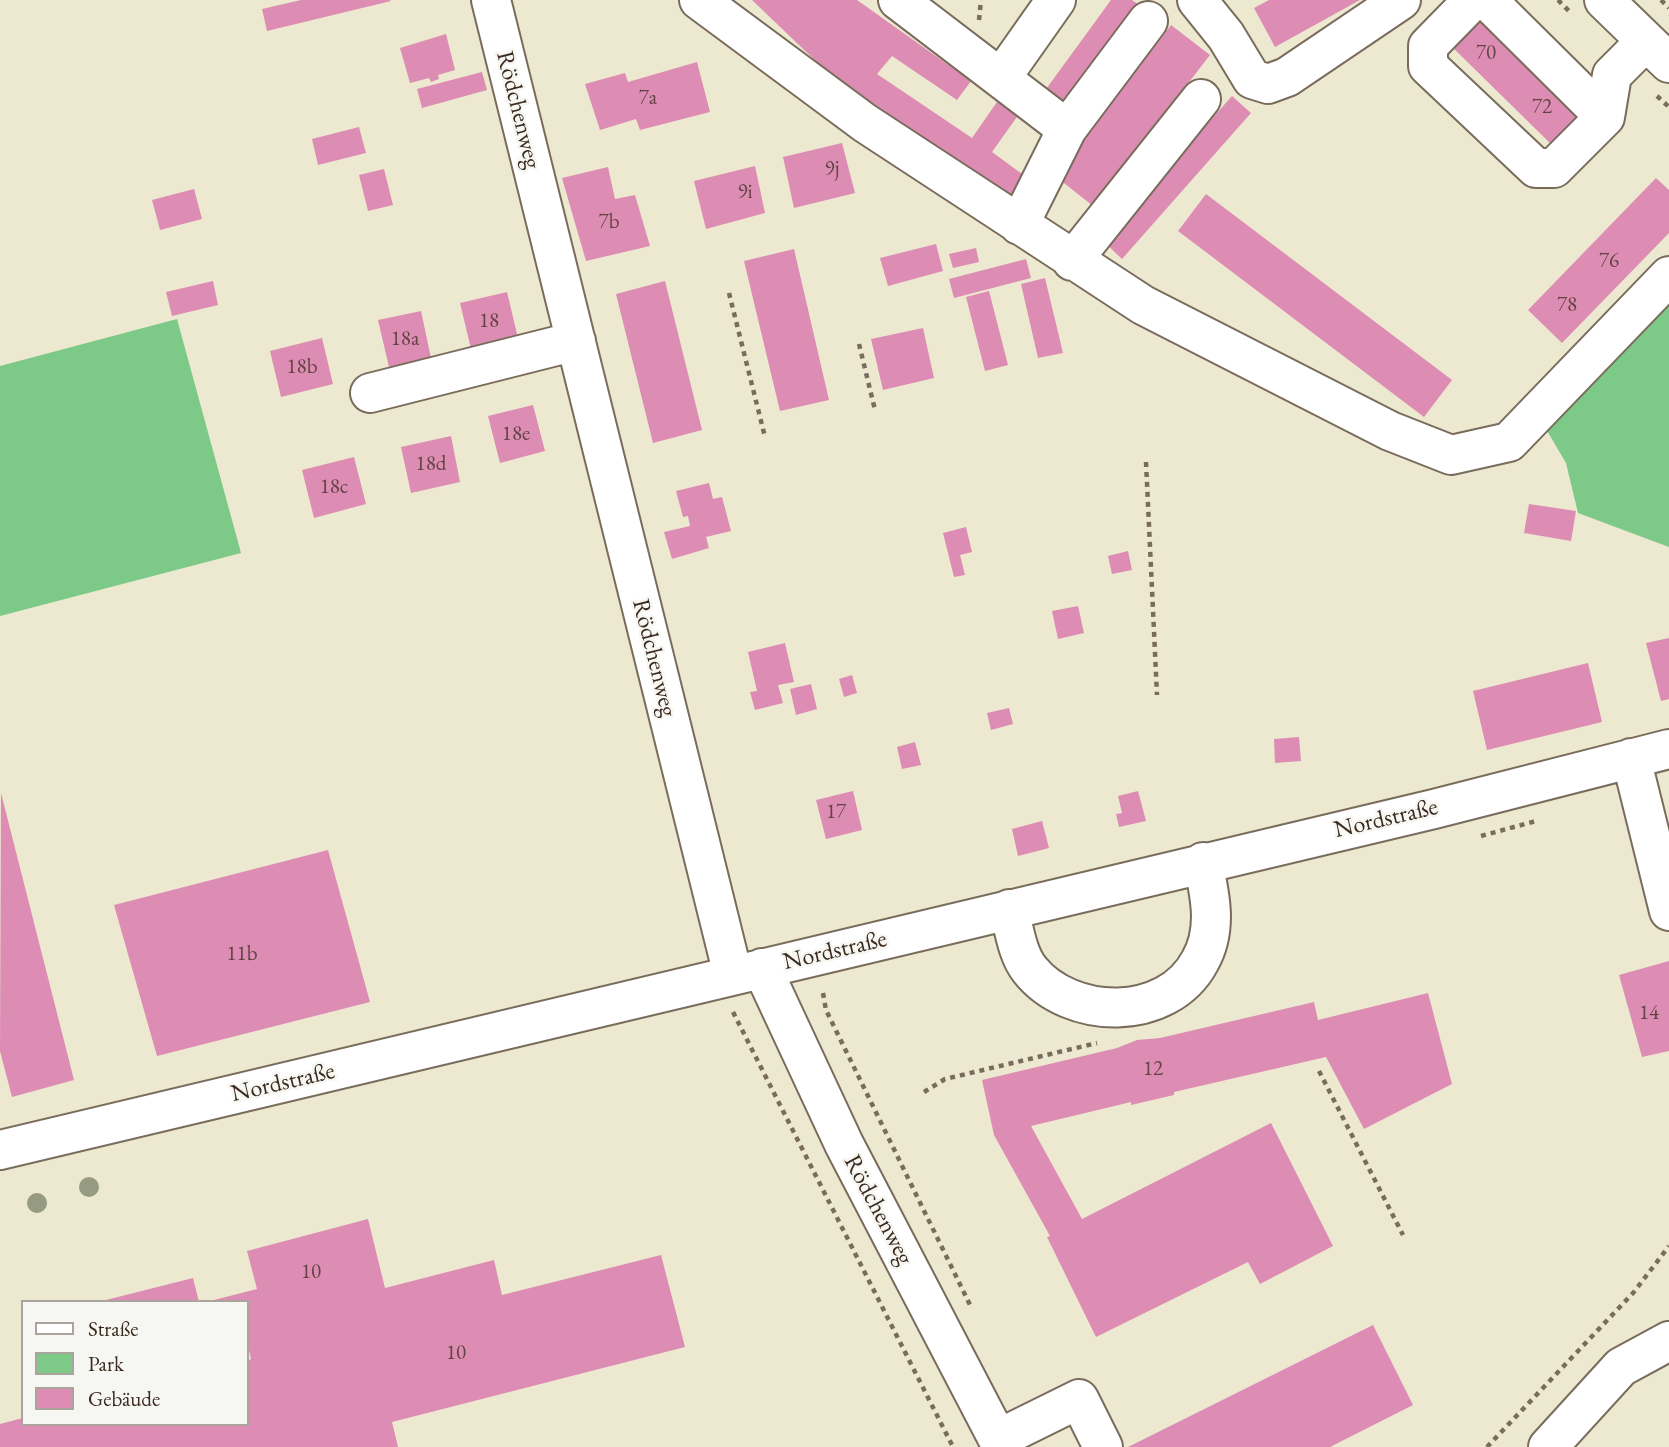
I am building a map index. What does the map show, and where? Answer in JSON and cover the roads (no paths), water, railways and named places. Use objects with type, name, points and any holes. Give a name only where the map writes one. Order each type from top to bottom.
[{"type":"street","name":"Rödchenweg","points":[[491,0],[576,341],[747,972],[844,1144],[1000,1443]]},
{"type":"street","points":[[699,0],[865,123],[1143,305],[1365,419],[1451,455],[1509,442],[1669,276]]},
{"type":"street","points":[[898,0],[1067,129]]},
{"type":"street","points":[[1000,78],[1056,0]]},
{"type":"street","points":[[1197,0],[1226,36],[1252,79],[1268,84],[1287,77],[1401,0]]},
{"type":"street","points":[[1473,0],[1428,46],[1428,66],[1536,168],[1554,168],[1605,117],[1612,75],[1658,52],[1604,0]]},
{"type":"street","points":[[1488,0],[1605,117]]},
{"type":"street","points":[[1019,225],[1067,129],[1148,21]]},
{"type":"street","points":[[1072,261],[1201,99]]},
{"type":"street","points":[[370,393],[576,341]]},
{"type":"street","name":"Nordstraße","points":[[0,1150],[1434,809],[1669,749]]},
{"type":"street","points":[[1631,758],[1669,911]]},
{"type":"street","points":[[1009,909],[1028,967],[1048,989],[1086,1005],[1129,1007],[1175,989],[1190,976],[1201,961],[1212,922],[1203,862]]},
{"type":"street","points":[[1548,1447],[1621,1367],[1669,1341]]},
{"type":"street","points":[[1000,1443],[1079,1399],[1103,1447]]}]
